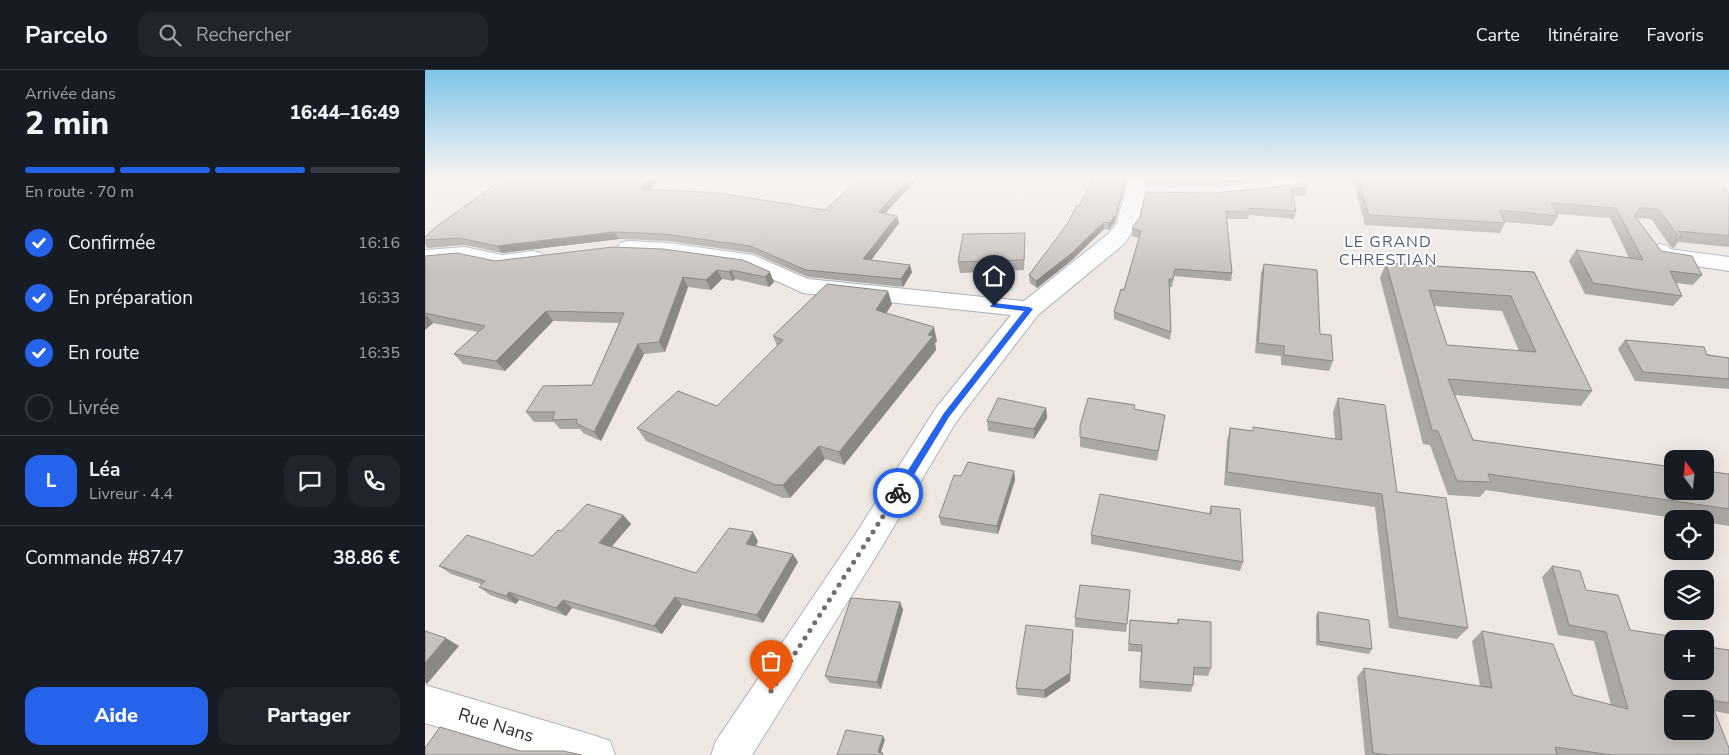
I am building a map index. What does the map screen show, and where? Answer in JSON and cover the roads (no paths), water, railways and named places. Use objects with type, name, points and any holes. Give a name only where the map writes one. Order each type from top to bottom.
[{"type":"street","points":[[730,755],[864,548],[947,415],[1029,309],[1116,238],[1127,224],[1131,209]]},
{"type":"street","points":[[1647,233],[1663,255],[1729,264]]},
{"type":"street","points":[[609,249],[668,250],[753,262],[803,286],[1029,309]]},
{"type":"street","points":[[425,257],[465,254],[502,262],[554,256]]},
{"type":"street","name":"Rue Nans","points":[[425,704],[595,755]]},
{"type":"district","name":"LE GRAND CHRESTIAN","points":[[1388,250]]}]
